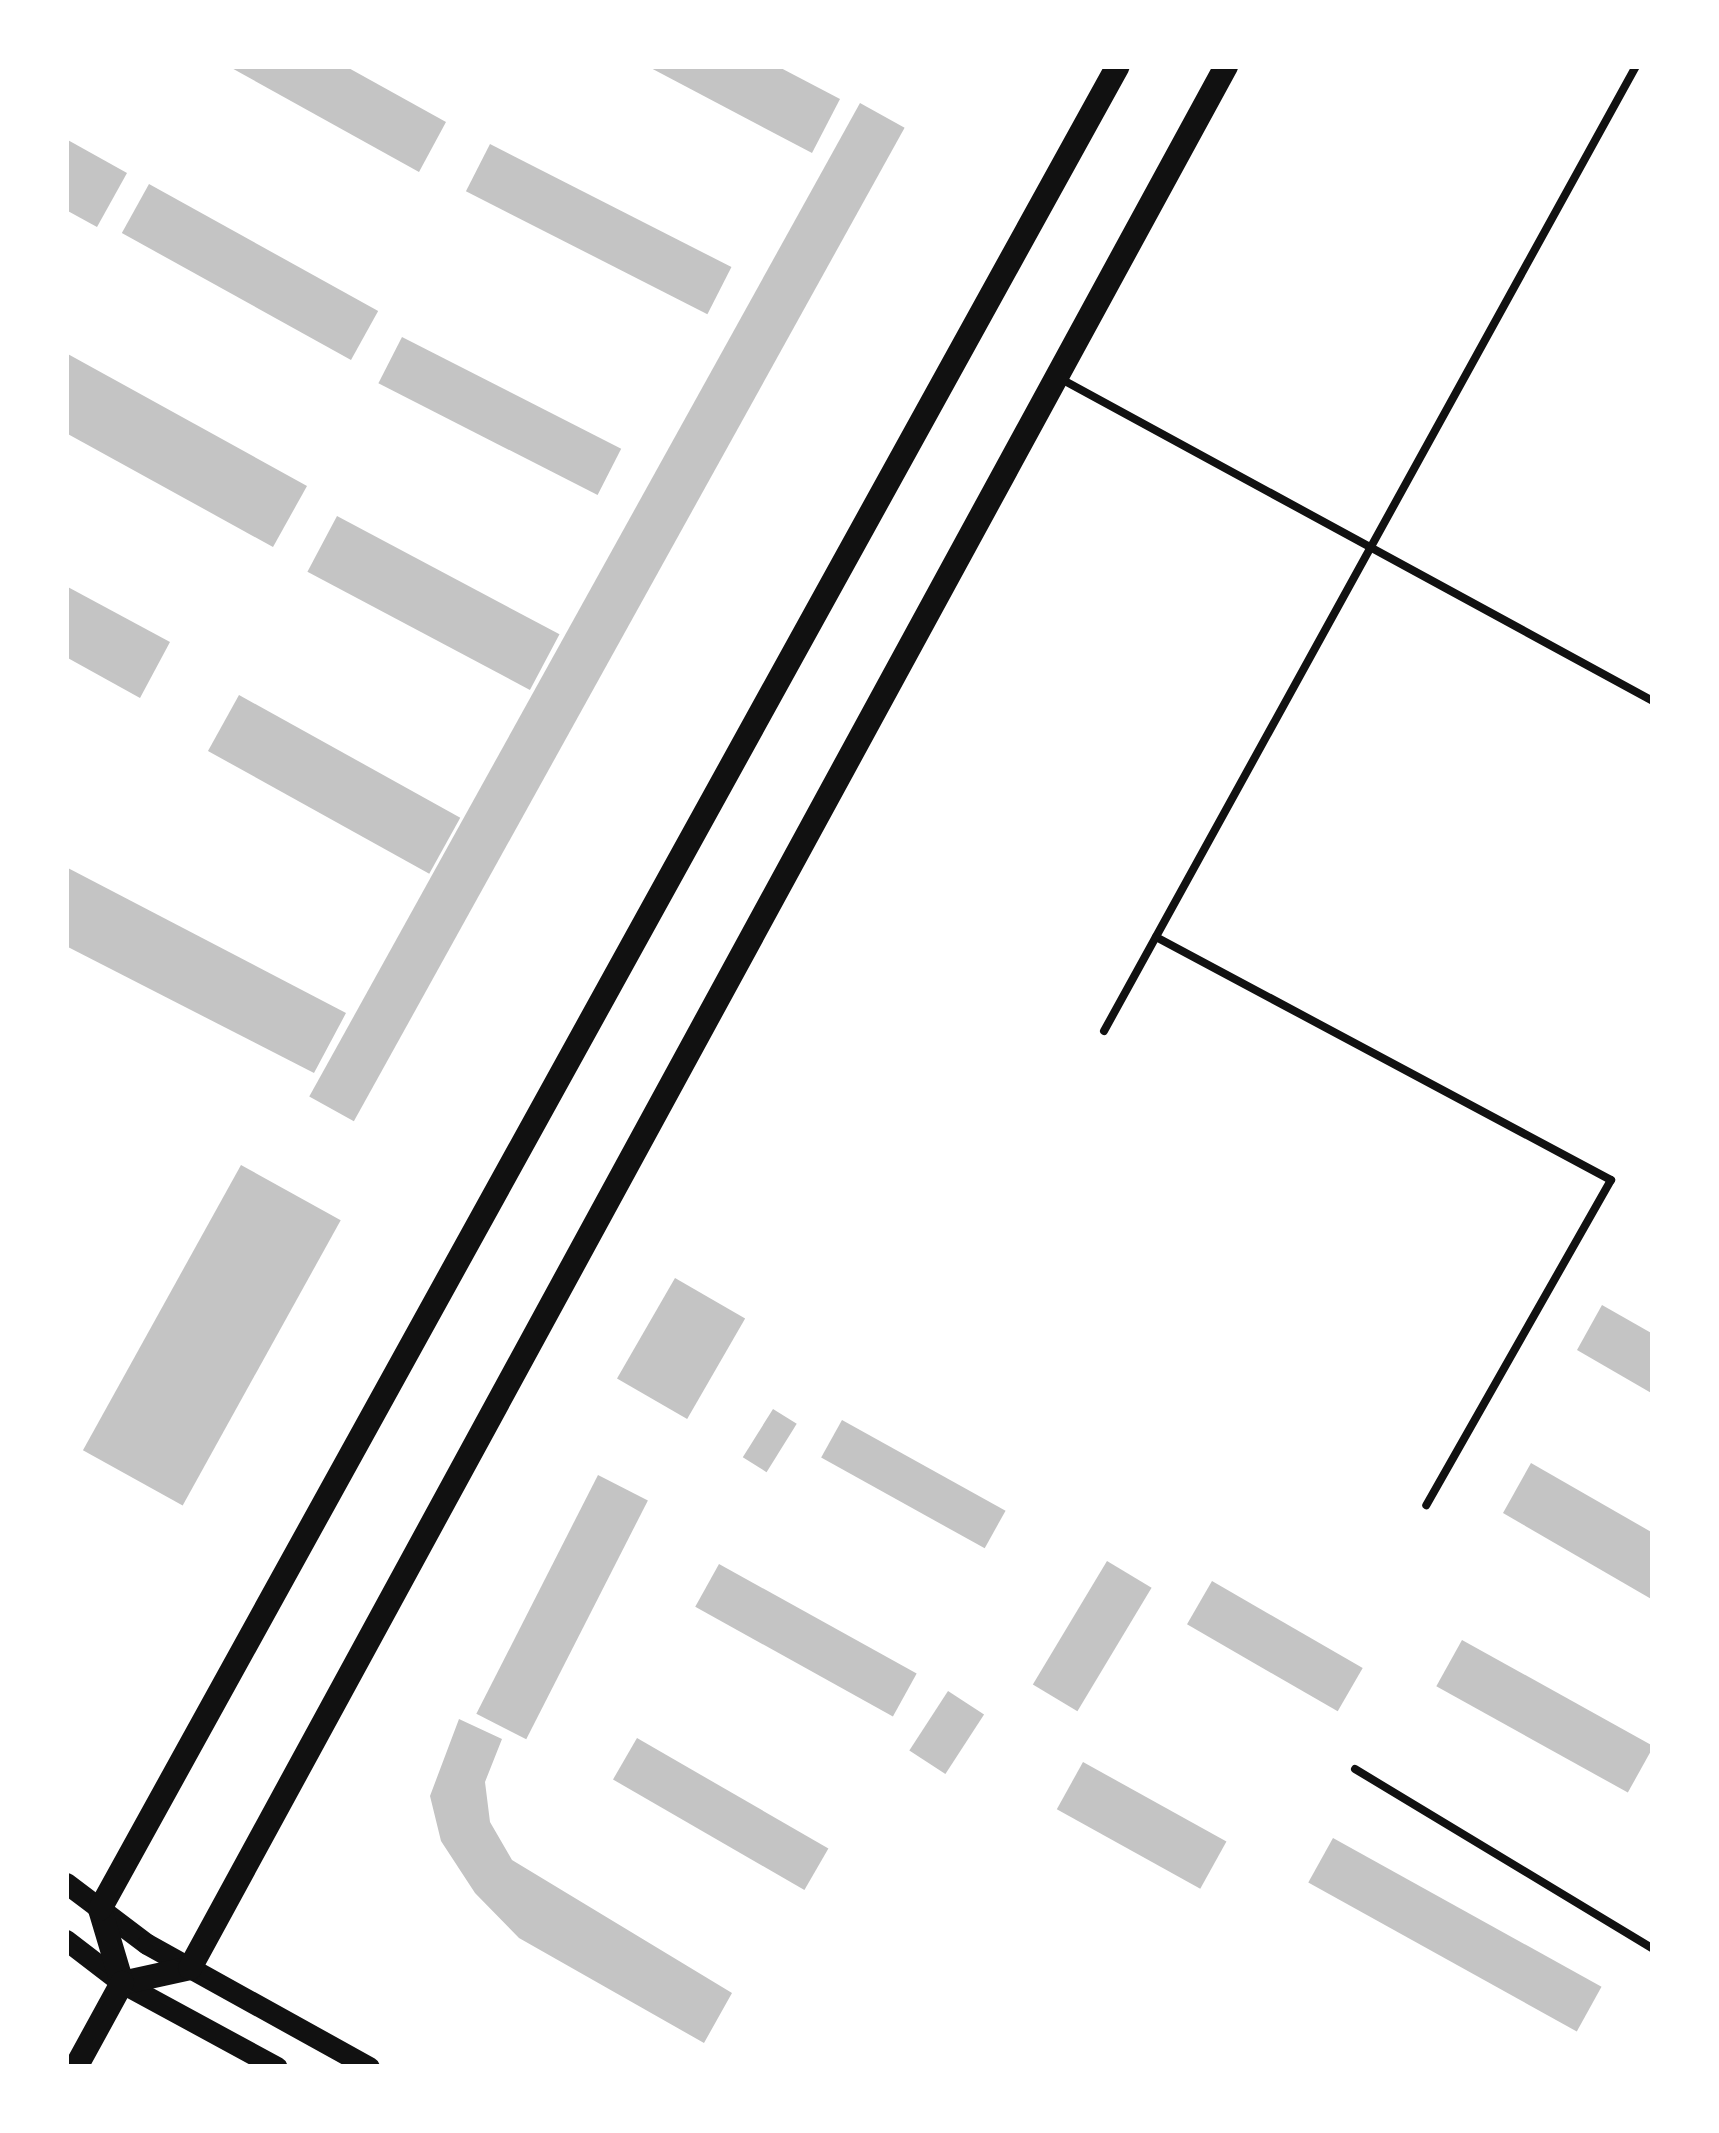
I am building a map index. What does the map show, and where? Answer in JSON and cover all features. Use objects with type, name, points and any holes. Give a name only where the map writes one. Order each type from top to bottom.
[{"type":"main road","points":[[76,2067],[122,1983],[100,1909],[1118,66]]},
{"type":"main road","points":[[122,1983],[190,1968],[1226,66]]},
{"type":"street","points":[[66,1883],[190,1968],[369,2067]]},
{"type":"street","points":[[66,1940],[122,1983],[277,2067]]},
{"type":"lane","points":[[1104,1030],[1636,66]]},
{"type":"lane","points":[[1057,376],[1653,701]]},
{"type":"lane","points":[[1156,937],[1611,1180],[1426,1505]]},
{"type":"lane","points":[[1355,1769],[1653,1948]]},
{"type":"building","points":[[228,66],[345,66],[446,122],[419,172]]},
{"type":"building","points":[[647,66],[777,66],[840,99],[812,153]]},
{"type":"building","points":[[860,103],[905,128],[354,1121],[309,1097]]},
{"type":"building","points":[[66,139],[127,173],[97,227],[66,210]]},
{"type":"building","points":[[490,144],[731,267],[707,314],[466,191]]},
{"type":"building","points":[[149,184],[378,311],[351,360],[122,233]]},
{"type":"building","points":[[402,337],[621,449],[598,495],[378,383]]},
{"type":"building","points":[[66,353],[307,486],[273,547],[66,433]]},
{"type":"building","points":[[337,516],[560,634],[530,690],[307,572]]},
{"type":"building","points":[[66,586],[170,642],[140,698],[66,657]]},
{"type":"building","points":[[239,695],[460,818],[429,874],[208,751]]},
{"type":"building","points":[[66,867],[346,1013],[314,1073],[66,946]]},
{"type":"building","points":[[241,1165],[341,1220],[183,1505],[83,1450]]},
{"type":"building","points":[[675,1278],[745,1318],[687,1419],[617,1378]]},
{"type":"building","points":[[1602,1305],[1653,1334],[1653,1394],[1577,1350]]},
{"type":"building","points":[[773,1409],[797,1424],[767,1472],[743,1457]]},
{"type":"building","points":[[842,1420],[1006,1511],[985,1548],[821,1458]]},
{"type":"building","points":[[1531,1463],[1653,1533],[1653,1600],[1503,1513]]},
{"type":"building","points":[[598,1475],[648,1500],[526,1739],[476,1714]]},
{"type":"building","points":[[1107,1561],[1152,1588],[1077,1711],[1033,1684]]},
{"type":"building","points":[[719,1564],[917,1674],[893,1716],[695,1607]]},
{"type":"building","points":[[1212,1581],[1363,1668],[1338,1711],[1187,1624]]},
{"type":"building","points":[[1462,1640],[1653,1746],[1628,1793],[1436,1686]]},
{"type":"building","points":[[948,1691],[984,1714],[945,1774],[909,1751]]},
{"type":"building","points":[[459,1719],[502,1739],[485,1782],[490,1822],[512,1860],[732,1993],[704,2043],[519,1938],[475,1893],[441,1841],[430,1796]]},
{"type":"building","points":[[637,1738],[828,1848],[804,1890],[613,1780]]},
{"type":"building","points":[[1083,1762],[1226,1842],[1200,1889],[1057,1809]]},
{"type":"building","points":[[1333,1838],[1602,1987],[1577,2031],[1308,1883]]}]
